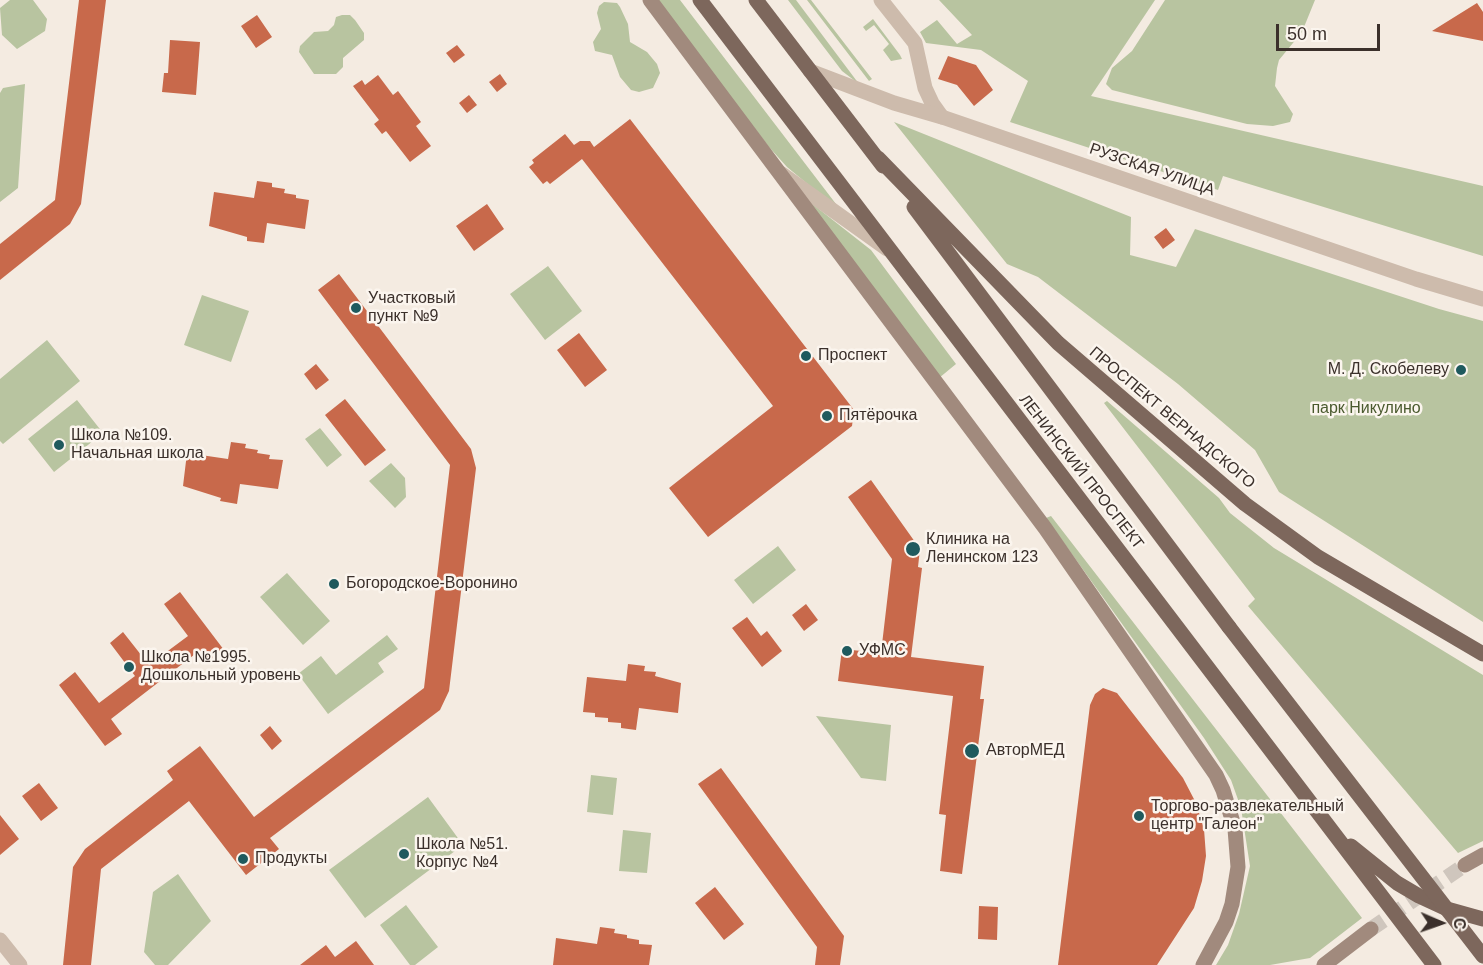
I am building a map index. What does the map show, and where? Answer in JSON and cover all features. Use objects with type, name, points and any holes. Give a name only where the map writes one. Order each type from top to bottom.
[{"type":"main road","points":[[650,0],[1045,528],[1216,775],[1235,829],[1238,867],[1232,904],[1226,922],[1203,965]]},
{"type":"main road","name":"ЛЕНИНСКИЙ ПРОСПЕКТ","points":[[700,0],[1434,965]]},
{"type":"main road","name":"ЛЕНИНСКИЙ ПРОСПЕКТ","points":[[756,0],[878,158],[1228,627],[1483,956]]},
{"type":"main road","name":"ПРОСПЕКТ ВЕРНАДСКОГО","points":[[878,158],[1058,343],[1245,504],[1318,557],[1483,654]]},
{"type":"main road","points":[[1330,828],[1397,883],[1447,909],[1483,919]]},
{"type":"main road","points":[[1465,864],[1483,855]]},
{"type":"main road","points":[[1324,965],[1371,929]]},
{"type":"street","points":[[881,0],[915,43],[925,88],[942,117]]},
{"type":"street","name":"РУЗСКАЯ УЛИЦА","points":[[810,71],[894,103],[942,117],[1416,279],[1483,299]]},
{"type":"street","points":[[775,169],[891,251]]},
{"type":"street","points":[[0,940],[20,965]]},
{"type":"green space","points":[[10,0],[33,0],[47,19],[45,31],[17,49],[2,35],[0,8]]},
{"type":"green space","points":[[656,0],[680,0],[836,204],[833,205],[787,167],[769,147]]},
{"type":"green space","points":[[788,0],[796,0],[859,84],[842,71]]},
{"type":"green space","points":[[807,0],[811,0],[872,79],[869,81]]},
{"type":"green space","points":[[939,0],[1155,0],[1091,96],[1483,186],[1483,256],[1223,176],[1218,190],[1010,122],[1028,81],[981,50],[926,43],[920,32],[937,20],[957,44],[972,35]]},
{"type":"green space","points":[[1165,0],[1315,0],[1302,32],[1279,60],[1277,68],[1275,86],[1293,114],[1290,122],[1273,126],[1247,124],[1112,90],[1106,84],[1112,68],[1132,51]]},
{"type":"green space","points":[[604,2],[617,3],[628,24],[630,42],[647,52],[657,64],[660,73],[653,88],[639,92],[631,90],[620,77],[612,55],[595,51],[593,42],[601,29],[597,13],[599,6]]},
{"type":"green space","points":[[350,15],[355,20],[364,33],[364,40],[343,58],[343,67],[336,74],[314,74],[299,52],[300,46],[314,32],[328,31],[334,25],[336,17]]},
{"type":"green space","points":[[873,19],[902,59],[891,61],[883,50],[889,44],[874,25],[866,31],[863,27]]},
{"type":"green space","points":[[25,84],[18,188],[0,202],[0,93],[3,88]]},
{"type":"green space","name":"парк Никулино","points":[[894,122],[1131,217],[1130,255],[1176,267],[1195,229],[1439,309],[1483,321],[1483,622],[1279,492],[1255,450],[1178,384],[1038,277],[1007,264]]},
{"type":"green space","points":[[801,195],[871,250],[956,364],[939,378]]},
{"type":"green space","points":[[548,266],[582,311],[545,340],[510,294]]},
{"type":"green space","points":[[202,295],[249,311],[231,362],[184,345]]},
{"type":"green space","points":[[47,340],[80,381],[3,444],[0,441],[0,379]]},
{"type":"green space","points":[[77,400],[103,433],[54,472],[28,439]]},
{"type":"green space","points":[[1107,401],[1219,498],[1230,513],[1274,548],[1483,675],[1483,841],[1458,853],[1248,606],[1255,599],[1104,403]]},
{"type":"green space","points":[[320,428],[342,455],[327,467],[305,439]]},
{"type":"green space","points":[[391,463],[405,478],[406,497],[395,508],[369,481]]},
{"type":"green space","points":[[1051,516],[1362,918],[1310,958],[1270,965],[1216,965],[1228,945],[1239,914],[1250,866],[1241,808],[1231,780],[1204,738],[1046,518]]},
{"type":"green space","points":[[778,546],[796,570],[753,604],[734,580]]},
{"type":"green space","points":[[287,573],[330,621],[303,645],[260,597]]},
{"type":"green space","points":[[387,635],[398,649],[378,663],[384,672],[328,714],[298,674],[321,656],[336,675]]},
{"type":"green space","points":[[816,716],[891,725],[886,781],[861,778]]},
{"type":"green space","points":[[591,775],[617,778],[613,815],[587,812]]},
{"type":"green space","points":[[428,797],[463,845],[365,918],[329,870]]},
{"type":"green space","points":[[623,830],[651,833],[647,873],[619,871]]},
{"type":"green space","points":[[178,874],[211,921],[168,965],[155,965],[144,952],[153,892]]},
{"type":"green space","points":[[406,905],[438,947],[415,965],[410,965],[380,925]]},
{"type":"building","points":[[79,0],[106,0],[81,204],[70,224],[0,280],[0,244],[55,200]]},
{"type":"building","points":[[1477,3],[1483,12],[1483,41],[1432,31]]},
{"type":"building","points":[[257,15],[272,37],[256,48],[241,26]]},
{"type":"building","points":[[170,40],[200,42],[196,95],[162,92],[164,73],[168,73]]},
{"type":"building","points":[[457,45],[465,55],[454,63],[446,53]]},
{"type":"building","points":[[948,56],[976,65],[993,90],[974,106],[957,85],[938,79]]},
{"type":"building","points":[[500,74],[507,84],[497,92],[489,82]]},
{"type":"building","points":[[378,75],[393,95],[398,91],[421,122],[416,126],[431,146],[410,162],[386,131],[382,134],[374,124],[379,120],[353,86],[362,80],[365,85]]},
{"type":"building","points":[[469,95],[477,105],[467,113],[459,103]]},
{"type":"building","points":[[630,119],[854,410],[852,426],[708,537],[669,488],[773,406],[582,159],[550,184],[547,181],[543,184],[529,167],[534,163],[532,160],[565,134],[574,145],[580,141],[590,141],[594,147]]},
{"type":"building","points":[[257,181],[272,183],[272,187],[285,189],[284,193],[309,200],[305,229],[267,223],[264,243],[247,241],[247,237],[209,226],[214,192],[254,198]]},
{"type":"building","points":[[487,204],[504,229],[474,251],[456,226]]},
{"type":"building","points":[[1166,228],[1175,240],[1163,249],[1154,237]]},
{"type":"building","points":[[339,274],[471,449],[476,468],[449,691],[440,710],[270,838],[279,849],[246,875],[189,801],[101,869],[91,965],[63,965],[73,867],[85,849],[173,780],[167,771],[200,746],[254,817],[424,688],[450,465],[318,290]]},
{"type":"building","points":[[579,333],[607,370],[585,387],[557,350]]},
{"type":"building","points":[[316,364],[329,380],[316,390],[304,374]]},
{"type":"building","points":[[345,399],[386,450],[365,466],[325,415]]},
{"type":"building","points":[[231,442],[246,444],[245,448],[270,455],[269,459],[283,460],[278,489],[240,484],[237,504],[220,501],[221,498],[183,486],[187,453],[228,459]]},
{"type":"building","points":[[871,480],[920,549],[918,567],[922,568],[911,657],[984,666],[980,699],[984,699],[962,874],[940,871],[946,815],[939,814],[953,696],[838,681],[842,649],[881,653],[892,559],[848,497]]},
{"type":"building","points":[[180,592],[224,650],[208,662],[199,651],[111,719],[122,734],[105,746],[59,685],[75,672],[99,703],[135,676],[110,643],[123,632],[149,665],[188,636],[164,604]]},
{"type":"building","points":[[806,604],[818,620],[804,631],[792,615]]},
{"type":"building","points":[[747,617],[761,636],[767,631],[782,651],[762,667],[732,628]]},
{"type":"building","points":[[628,664],[645,666],[644,671],[656,672],[655,676],[681,683],[678,713],[639,708],[636,730],[621,728],[621,723],[608,722],[608,718],[595,717],[595,713],[583,712],[587,677],[626,681]]},
{"type":"building","name":"Торгово-развлекательный центр \"Галеон\"","points":[[1103,688],[1117,693],[1183,778],[1196,803],[1204,829],[1206,856],[1194,908],[1157,965],[1058,965],[1090,705],[1095,694]]},
{"type":"building","points":[[270,726],[282,741],[272,750],[260,735]]},
{"type":"building","points":[[721,768],[844,936],[840,965],[815,965],[817,947],[698,784]]},
{"type":"building","points":[[39,783],[58,808],[41,821],[22,796]]},
{"type":"building","points":[[0,815],[19,839],[0,855]]},
{"type":"building","points":[[715,887],[744,924],[724,940],[695,903]]},
{"type":"building","points":[[979,906],[998,907],[997,940],[978,939]]},
{"type":"building","points":[[600,927],[615,929],[614,933],[639,940],[639,944],[652,945],[649,965],[553,965],[556,938],[597,944]]},
{"type":"building","points":[[356,941],[374,965],[300,965],[326,945],[335,957]]},
{"type":"tunnel","points":[[1371,929],[1465,865]]},
{"type":"place","name":"Участковый пункт №9","points":[[356,308]]},
{"type":"place","name":"Проспект","points":[[806,356]]},
{"type":"place","name":"М. Д. Скобелеву","points":[[1461,370]]},
{"type":"place","name":"Пятёрочка","points":[[827,416]]},
{"type":"place","name":"Школа №109. Начальная школа","points":[[59,445]]},
{"type":"place","name":"Клиника на Ленинском 123","points":[[913,549]]},
{"type":"place","name":"Богородское-Воронино","points":[[334,584]]},
{"type":"place","name":"УФМС","points":[[847,651]]},
{"type":"place","name":"Школа №1995. Дошкольный уровень","points":[[129,667]]},
{"type":"place","name":"АвторМЕД","points":[[972,751]]},
{"type":"place","name":"Торгово-развлекательный центр \"Галеон\"","points":[[1139,816]]},
{"type":"place","name":"Школа №51. Корпус №4","points":[[404,854]]},
{"type":"place","name":"Продукты","points":[[243,859]]}]
